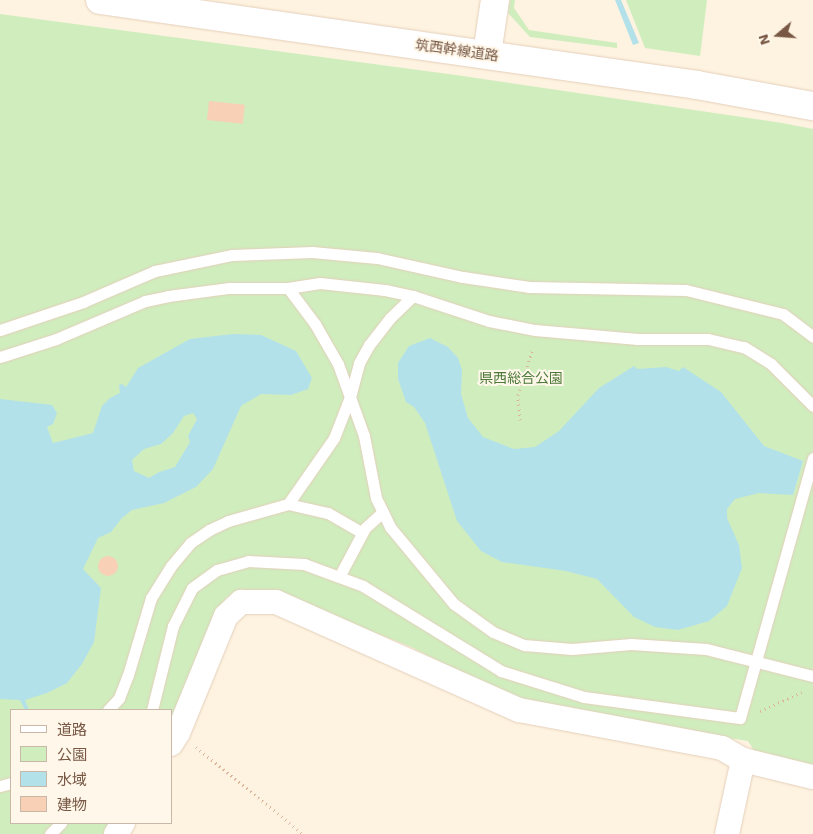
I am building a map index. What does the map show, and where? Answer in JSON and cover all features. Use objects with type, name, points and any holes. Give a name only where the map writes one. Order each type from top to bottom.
[{"type":"street","name":"筑西幹線道路","points":[[100,0],[697,84],[813,106]]},
{"type":"street","points":[[488,54],[495,0]]},
{"type":"street","points":[[175,738],[226,616],[241,602],[276,602],[519,710],[722,748],[743,760],[813,777]]},
{"type":"street","points":[[727,834],[743,760]]},
{"type":"lane","points":[[0,330],[83,302],[155,271],[232,255],[312,252],[377,258],[463,277],[529,286],[686,290],[782,314],[813,337]]},
{"type":"lane","points":[[0,357],[56,339],[145,301],[183,292],[229,288],[288,288],[320,283],[385,290],[413,296],[489,321],[539,330],[638,339],[708,339],[744,347],[771,364],[813,406]]},
{"type":"lane","points":[[288,288],[315,324],[338,364],[364,436],[376,498],[390,527],[454,604],[493,632],[524,646],[572,649],[630,644],[706,649],[813,676]]},
{"type":"lane","points":[[288,504],[334,438],[350,397],[359,364],[369,345],[390,318],[413,296]]},
{"type":"lane","points":[[152,709],[173,626],[192,588],[217,570],[248,562],[304,564],[363,586],[501,671],[584,697],[740,718],[813,458]]},
{"type":"lane","points":[[109,709],[118,698],[128,675],[151,598],[171,566],[190,543],[209,530],[228,521],[288,504],[328,513],[362,532]]},
{"type":"lane","points":[[339,577],[362,532],[383,512]]},
{"type":"lane","points":[[50,834],[61,824]]},
{"type":"path","points":[[520,420],[518,395],[539,330]]},
{"type":"path","points":[[740,718],[787,700],[808,687]]},
{"type":"path","points":[[175,738],[303,834]]},
{"type":"green space","points":[[510,0],[515,0],[514,8],[529,30],[617,43],[617,48],[530,37],[508,13]]},
{"type":"green space","points":[[626,0],[707,0],[700,56],[645,48]]},
{"type":"green space","name":"県西総合公園","points":[[0,14],[456,75],[813,129],[813,765],[756,754],[748,741],[543,709],[484,684],[409,646],[277,594],[240,590],[226,598],[212,621],[172,721],[172,709],[10,709],[10,824],[110,824],[103,834],[0,834]]},
{"type":"water","points":[[615,0],[621,0],[639,43],[633,45]]},
{"type":"water","points":[[233,334],[261,335],[296,351],[312,378],[308,389],[291,395],[261,394],[241,406],[213,469],[196,487],[164,503],[132,510],[121,519],[111,532],[98,538],[83,569],[101,588],[94,642],[82,664],[67,683],[47,693],[25,700],[29,709],[24,709],[20,700],[0,699],[0,399],[52,405],[57,413],[53,424],[47,427],[53,443],[93,433],[102,406],[110,398],[120,393],[119,385],[122,384],[126,387],[138,368],[190,339]],"holes":[[[193,413],[197,419],[188,436],[190,442],[175,467],[159,472],[149,478],[134,471],[132,460],[144,449],[161,444],[173,433],[184,416]]]},
{"type":"water","points":[[430,338],[448,347],[458,358],[462,370],[461,394],[468,418],[483,437],[514,449],[535,447],[559,431],[599,388],[634,366],[637,369],[666,367],[679,371],[683,367],[721,392],[764,446],[803,461],[793,495],[759,493],[735,499],[727,509],[727,518],[739,545],[742,568],[727,606],[709,621],[678,630],[655,627],[634,617],[597,579],[566,571],[502,562],[481,551],[457,521],[425,423],[414,407],[406,402],[398,379],[398,363],[409,346]]},
{"type":"building","points":[[209,101],[245,105],[243,124],[207,120]]},
{"type":"building","points":[[108,556],[115,559],[118,566],[115,573],[108,576],[101,573],[98,566],[101,559]]}]
